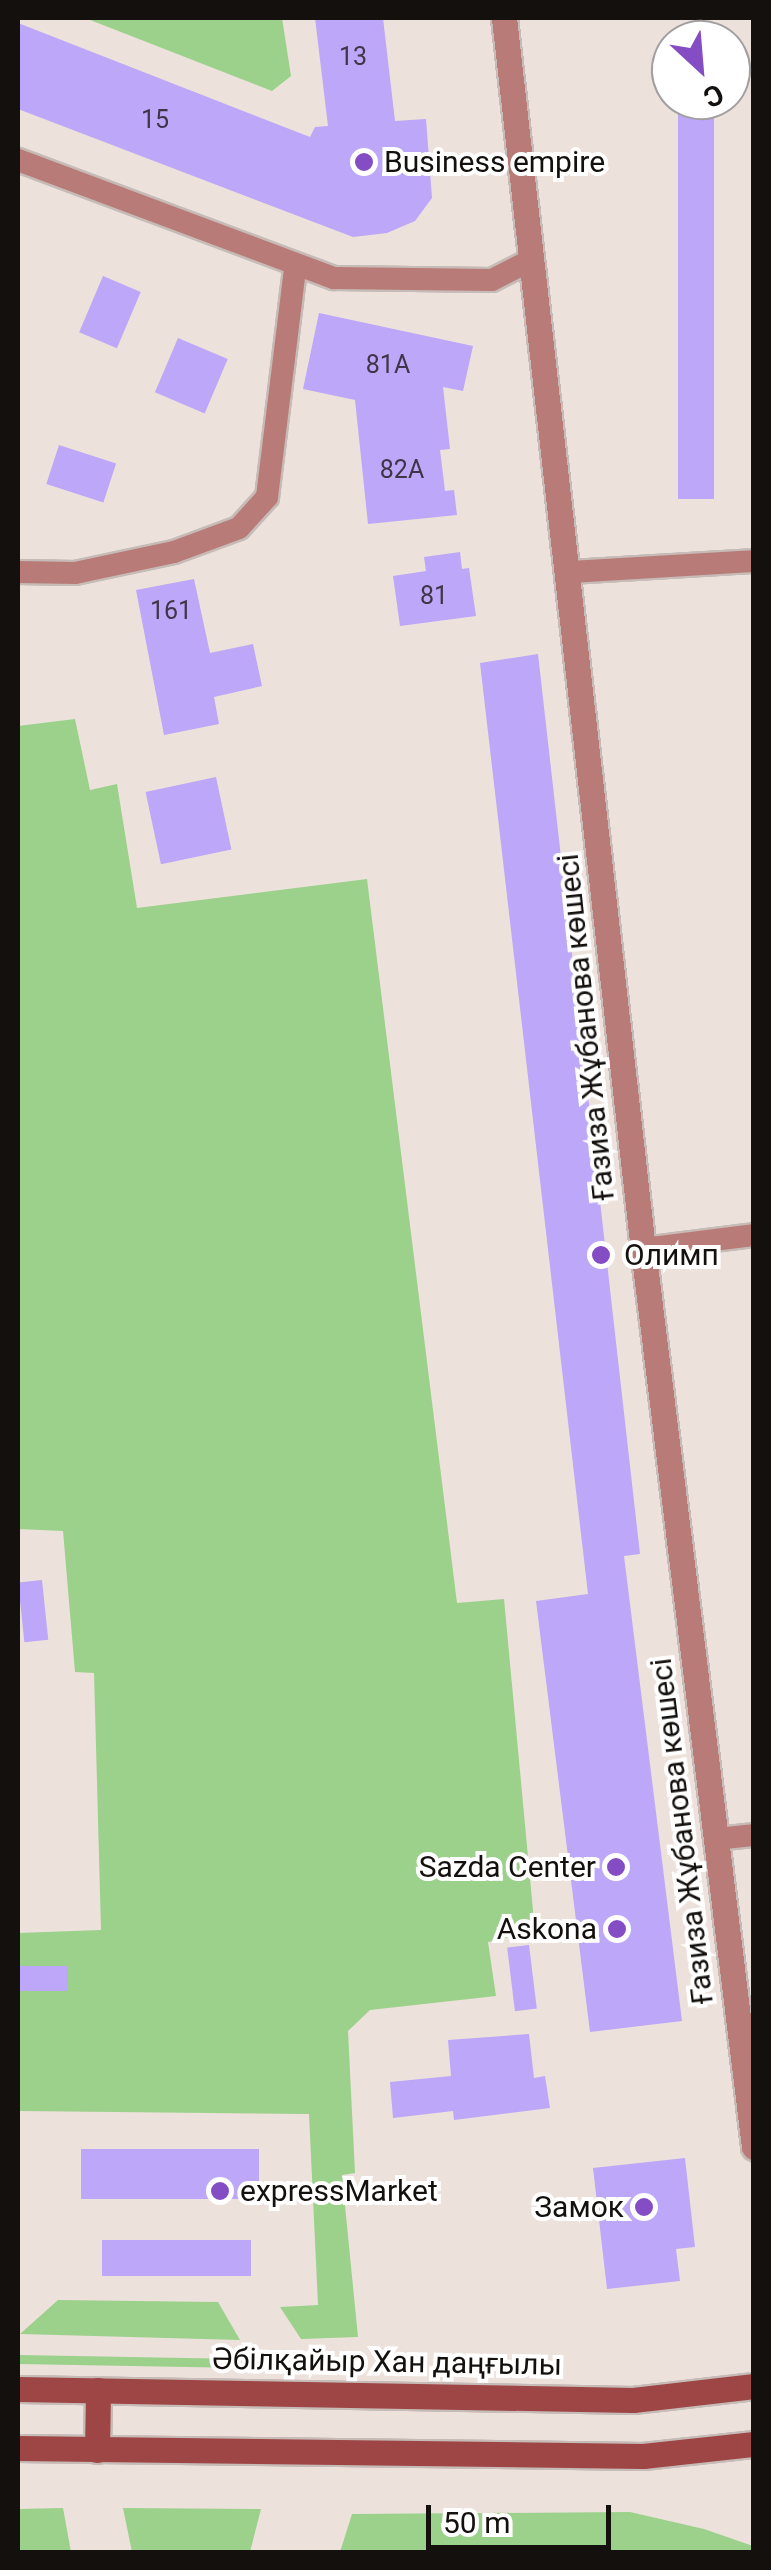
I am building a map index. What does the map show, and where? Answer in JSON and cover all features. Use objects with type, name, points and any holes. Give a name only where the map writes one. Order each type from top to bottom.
[{"type":"main road","name":"Әбілқайыр Хан даңғылы","points":[[18,2389],[633,2400],[754,2386]]},
{"type":"main road","points":[[97,2450],[98,2390]]},
{"type":"main road","points":[[18,2448],[643,2456],[754,2444]]},
{"type":"street","name":"Ғазиза Жұбанова көшесі","points":[[504,18],[643,1249],[754,2147]]},
{"type":"street","points":[[18,160],[295,268],[334,278],[492,280],[533,259]]},
{"type":"street","points":[[18,572],[75,573],[174,552],[239,528],[267,497],[295,268]]},
{"type":"street","points":[[569,572],[754,561]]},
{"type":"street","points":[[643,1249],[754,1235]]},
{"type":"street","points":[[716,1839],[754,1835]]},
{"type":"green space","points":[[85,18],[282,18],[291,76],[272,91]]},
{"type":"green space","points":[[75,719],[90,790],[117,784],[137,908],[367,879],[457,1603],[504,1599],[535,1932],[488,1942],[496,1996],[370,2010],[348,2031],[355,2173],[342,2175],[358,2337],[301,2339],[280,2307],[318,2305],[309,2114],[18,2111],[18,1933],[101,1930],[94,1673],[75,1672],[63,1531],[18,1529],[18,726]]},
{"type":"green space","points":[[58,2300],[218,2302],[240,2340],[20,2334]]},
{"type":"green space","points":[[18,2355],[243,2359],[243,2368],[18,2364]]},
{"type":"green space","points":[[63,2508],[71,2552],[18,2552],[18,2509]]},
{"type":"green space","points":[[123,2508],[261,2509],[250,2552],[132,2552]]},
{"type":"green space","points":[[630,2512],[704,2529],[753,2546],[753,2552],[340,2552],[352,2514]]},
{"type":"building","points":[[315,18],[383,18],[395,121],[426,119],[432,198],[415,221],[387,233],[353,237],[18,109],[18,23],[310,137],[315,127],[328,126]]},
{"type":"building","points":[[678,120],[714,120],[714,499],[678,499]]},
{"type":"building","points":[[103,276],[141,292],[117,348],[79,332]]},
{"type":"building","points":[[319,313],[473,346],[463,391],[443,387],[450,449],[440,450],[445,491],[454,490],[457,515],[368,524],[355,400],[303,389]]},
{"type":"building","points":[[178,338],[228,359],[205,413],[155,392]]},
{"type":"building","points":[[59,445],[116,464],[103,503],[46,484]]},
{"type":"building","points":[[460,552],[462,569],[469,568],[476,616],[400,626],[393,576],[426,571],[424,557]]},
{"type":"building","points":[[194,579],[210,653],[253,644],[262,686],[214,697],[219,724],[164,735],[136,590]]},
{"type":"building","points":[[538,654],[640,1554],[624,1556],[682,2021],[590,2032],[536,1601],[588,1594],[480,663]]},
{"type":"building","points":[[216,777],[231,849],[161,864],[146,792]]},
{"type":"building","points":[[42,1580],[48,1640],[24,1642],[18,1583]]},
{"type":"building","points":[[529,1945],[537,2009],[515,2011],[507,1948]]},
{"type":"building","points":[[18,1966],[68,1966],[68,1991],[18,1991]]},
{"type":"building","points":[[529,2034],[534,2078],[545,2076],[550,2108],[454,2120],[453,2111],[393,2118],[390,2082],[451,2076],[448,2040]]},
{"type":"building","points":[[81,2149],[259,2149],[259,2199],[81,2199]]},
{"type":"building","name":"Замок","points":[[685,2158],[695,2247],[676,2249],[680,2281],[607,2289],[593,2168]]},
{"type":"building","points":[[102,2240],[251,2240],[251,2276],[102,2276]]},
{"type":"place","name":"Business empire","points":[[364,162]]},
{"type":"place","name":"Олимп","points":[[601,1255]]},
{"type":"place","name":"Sazda Center","points":[[616,1867]]},
{"type":"place","name":"Askona","points":[[617,1929]]},
{"type":"place","name":"expressMarket","points":[[220,2191]]},
{"type":"place","name":"Замок","points":[[644,2207]]}]
